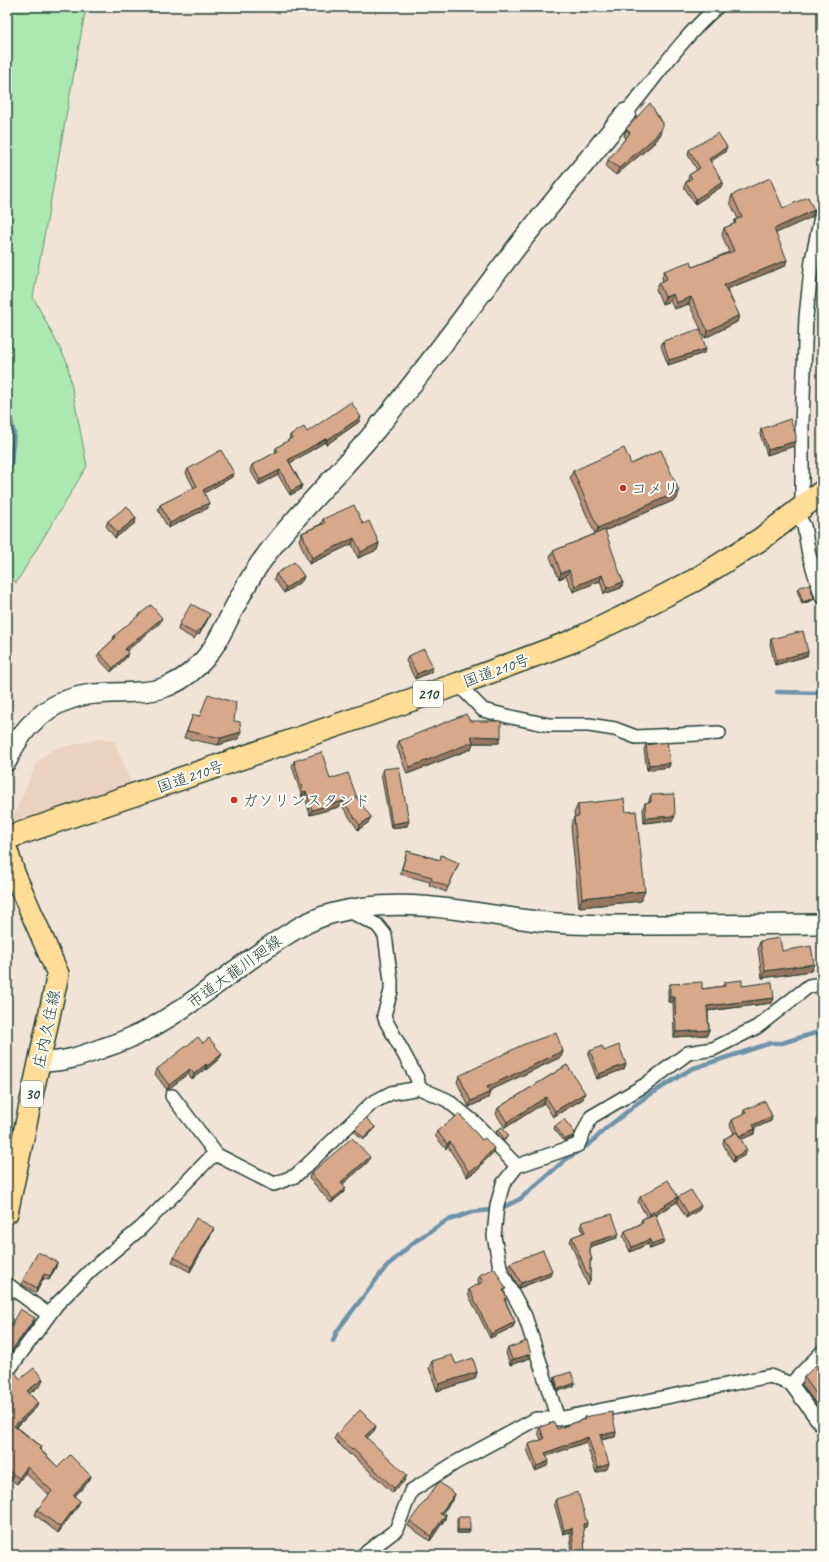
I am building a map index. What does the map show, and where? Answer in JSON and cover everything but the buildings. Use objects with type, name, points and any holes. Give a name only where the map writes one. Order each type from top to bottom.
[{"type":"highway","name":"国道210号","points":[[7,838],[458,684],[573,641],[675,591],[726,561],[799,511],[822,492]]},
{"type":"main road","name":"庄内久住線","points":[[7,851],[14,873],[58,974],[7,1213]]},
{"type":"street","points":[[7,761],[21,735],[47,710],[72,698],[86,695],[146,692],[161,689],[176,683],[189,674],[213,650],[240,596],[264,558],[281,536],[344,468],[524,239],[647,88],[687,36],[717,7]]},
{"type":"street","points":[[822,212],[812,260],[806,317],[799,511],[804,526],[809,555],[822,597]]},
{"type":"street","points":[[458,684],[483,710],[549,725],[589,725],[615,729],[636,737],[719,732]]},
{"type":"street","name":"市道大龍川廻線","points":[[39,1062],[56,1062],[74,1059],[148,1029],[179,1011],[285,935],[309,921],[363,906],[397,904],[435,906],[518,919],[580,924],[822,924]]},
{"type":"street","points":[[347,910],[377,925],[385,935],[391,991],[384,1015],[417,1078],[417,1087]]},
{"type":"street","points":[[558,1419],[525,1316],[501,1272],[494,1236],[497,1205],[503,1184],[518,1166],[578,1145],[592,1117],[645,1085],[688,1053],[714,1049],[757,1027],[810,986],[822,984]]},
{"type":"street","points":[[172,1096],[217,1155],[274,1184],[295,1176],[372,1103],[391,1093],[414,1089],[417,1087],[447,1100],[475,1123],[518,1166]]},
{"type":"street","points":[[7,1372],[57,1304],[92,1269],[141,1228],[210,1158],[217,1155]]},
{"type":"street","points":[[7,1284],[49,1315]]},
{"type":"street","points":[[791,1384],[822,1352]]},
{"type":"street","points":[[363,1555],[396,1530],[411,1491],[455,1463],[536,1419],[558,1419],[770,1376],[791,1384],[822,1426]]},
{"type":"shaded area","points":[[100,739],[114,741],[131,783],[114,795],[9,827],[37,762],[53,749]]},
{"type":"green space","points":[[7,7],[86,7],[33,297],[67,362],[87,466],[16,583],[7,572]]},
{"type":"waterway","points":[[7,409],[14,433],[11,463],[7,476]]},
{"type":"waterway","points":[[777,692],[822,693]]},
{"type":"waterway","points":[[333,1341],[337,1331],[386,1267],[414,1242],[446,1221],[472,1212],[500,1209],[520,1199],[565,1160],[591,1143],[604,1130],[643,1099],[691,1069],[771,1043],[782,1043],[822,1031]]},
{"type":"place","name":"コメリ","points":[[623,488]]},
{"type":"place","name":"ガソリンスタンド","points":[[234,800]]}]
